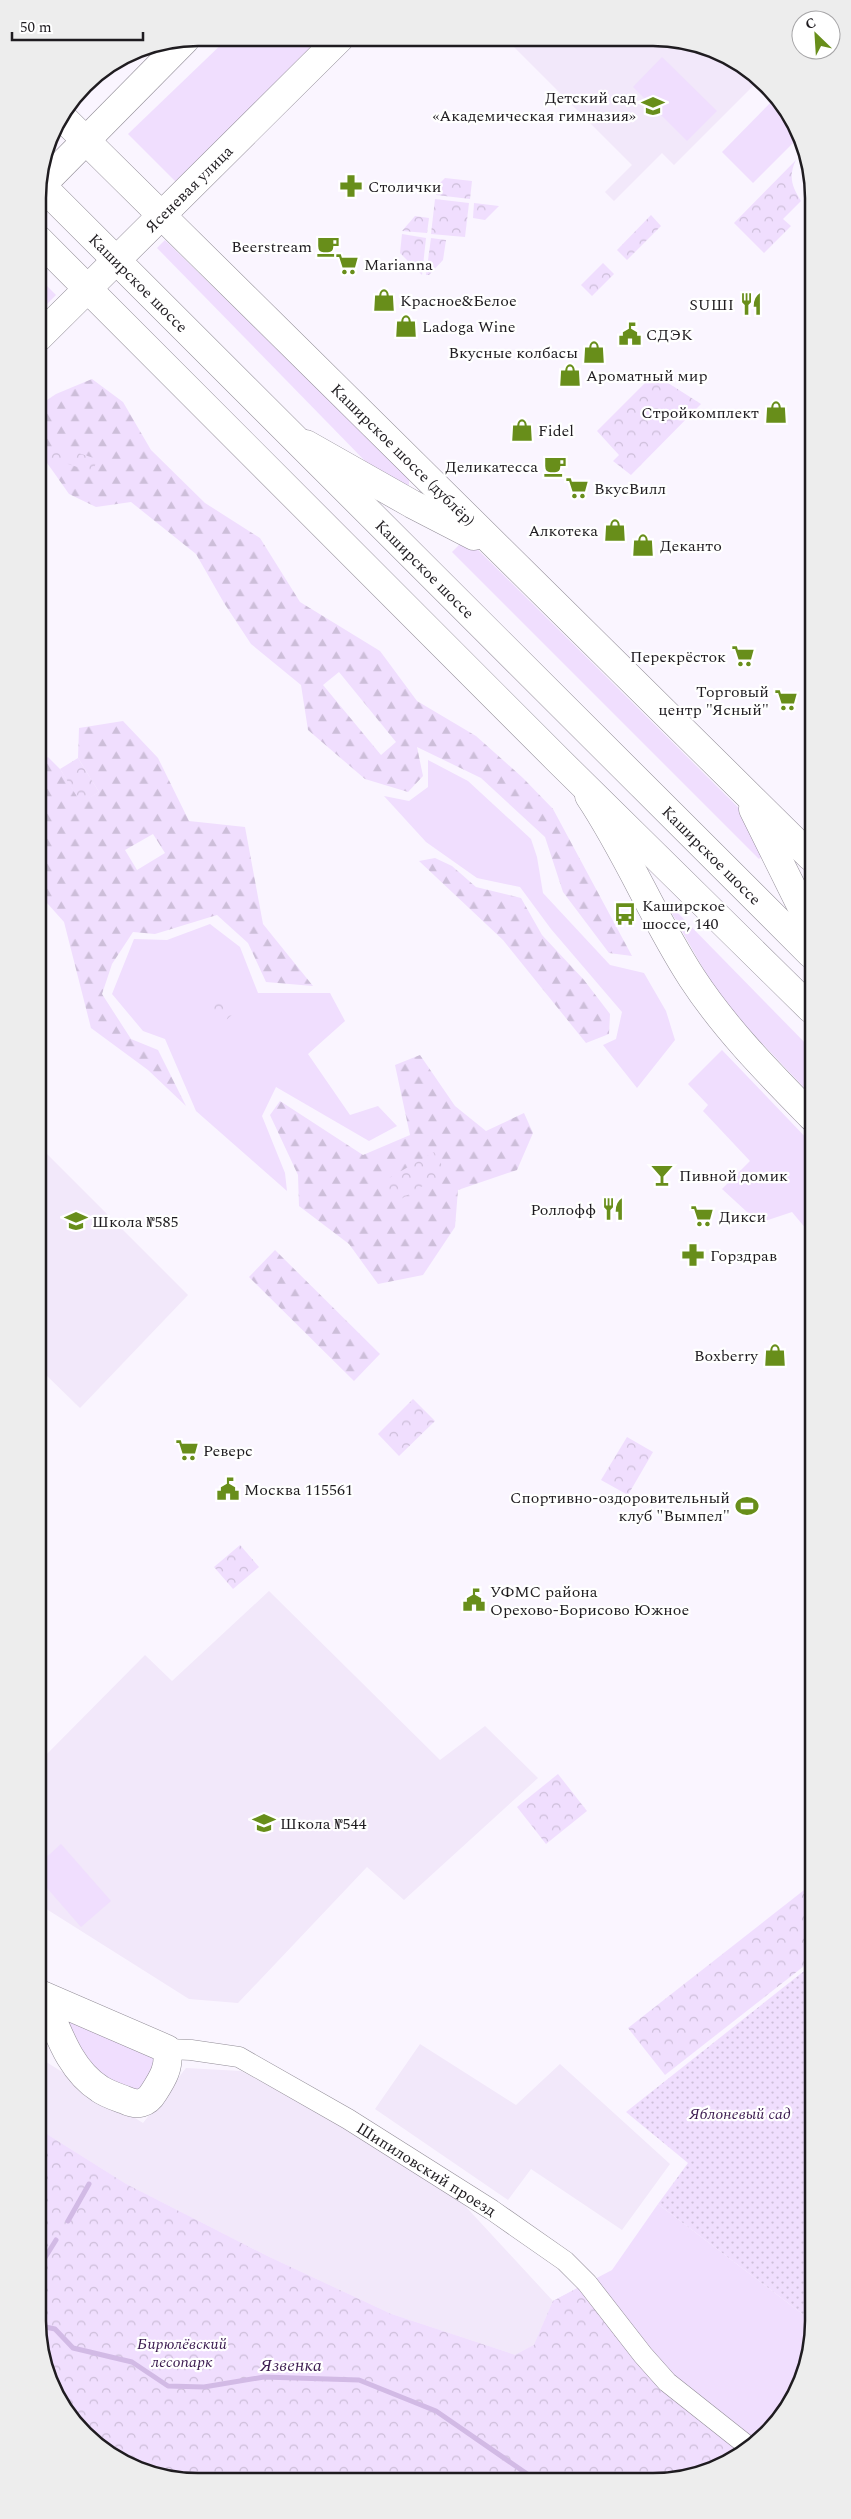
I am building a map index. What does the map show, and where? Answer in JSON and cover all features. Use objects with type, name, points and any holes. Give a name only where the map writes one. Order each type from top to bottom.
[{"type":"main road","name":"Ясеневая улица","points":[[47,329],[332,46]]},
{"type":"main road","points":[[48,177],[177,48]]},
{"type":"main road","name":"Каширское шоссе (дублёр)","points":[[67,122],[805,851]]},
{"type":"main road","name":"Каширское шоссе","points":[[47,194],[805,948]]},
{"type":"main road","points":[[47,248],[578,780],[805,1002]]},
{"type":"main road","points":[[290,435],[412,504],[501,551]]},
{"type":"main road","points":[[578,780],[596,806],[677,954],[713,1010],[736,1038],[805,1109]]},
{"type":"main road","points":[[746,793],[805,913]]},
{"type":"main road","name":"Шипиловский проезд","points":[[46,1997],[167,2050]]},
{"type":"main road","points":[[46,2006],[69,2056],[78,2068],[100,2090],[132,2104],[144,2102],[150,2098],[166,2074],[167,2050]]},
{"type":"street","name":"Шипиловский проезд","points":[[167,2050],[191,2050],[239,2057],[348,2119],[492,2210],[565,2262],[587,2283],[643,2355],[667,2382],[743,2442]]},
{"type":"shaded area","name":"Детский сад «Академическая гимназия»","points":[[513,46],[653,46],[683,49],[711,58],[729,67],[754,85],[674,165],[662,153],[614,201],[605,192],[632,165]]},
{"type":"shaded area","name":"Школа №585","points":[[47,1154],[188,1295],[80,1408],[46,1375]]},
{"type":"shaded area","name":"Школа №544","points":[[269,1591],[440,1760],[485,1726],[538,1778],[404,1900],[367,1867],[238,2003],[189,1999],[46,1909],[46,1755],[145,1655],[172,1681]]},
{"type":"shaded area","points":[[420,2044],[516,2105],[560,2064],[670,2164],[622,2230],[531,2169],[508,2200],[375,2109]]},
{"type":"shaded area","points":[[46,2062],[143,2123],[186,2068],[241,2071],[370,2138],[455,2195],[553,2301],[534,2345],[515,2355],[391,2314],[267,2256],[126,2184],[46,2134]]},
{"type":"green space","points":[[220,46],[313,46],[176,182],[128,134]]},
{"type":"green space","points":[[662,57],[717,111],[687,141],[633,87]]},
{"type":"green space","points":[[770,103],[784,122],[794,142],[753,183],[722,152]]},
{"type":"green space","points":[[796,160],[792,171],[792,181],[801,201],[783,219],[791,226],[764,253],[734,223]]},
{"type":"green space","points":[[445,178],[472,181],[470,199],[436,195],[437,186]]},
{"type":"green space","points":[[435,199],[469,203],[465,237],[431,234]]},
{"type":"green space","points":[[474,203],[499,206],[485,220],[473,218]]},
{"type":"green space","points":[[651,215],[661,226],[627,260],[617,250]]},
{"type":"green space","points":[[415,216],[429,218],[427,233],[402,231]]},
{"type":"green space","points":[[402,234],[426,238],[422,275],[400,253]]},
{"type":"green space","points":[[431,238],[446,240],[443,260],[429,275],[426,275]]},
{"type":"green space","points":[[165,240],[409,478],[409,484],[405,490],[366,462],[157,248]]},
{"type":"green space","points":[[603,263],[614,274],[592,296],[581,285]]},
{"type":"green space","points":[[47,286],[56,295],[47,304]]},
{"type":"green space","points":[[654,374],[701,404],[631,475],[613,461],[619,455],[597,431]]},
{"type":"green space","points":[[92,379],[123,402],[151,450],[205,503],[260,538],[300,602],[380,651],[417,701],[476,736],[523,778],[553,809],[632,956],[609,953],[563,892],[545,837],[481,778],[417,747],[423,776],[408,792],[365,779],[308,730],[301,685],[251,644],[224,603],[196,554],[131,502],[96,507],[69,494],[47,463],[47,400],[56,394]],"holes":[[[339,672],[396,742],[381,755],[323,685]]]},
{"type":"green space","points":[[53,445],[97,459],[93,472],[49,458]]},
{"type":"green space","points":[[466,538],[754,823],[768,851],[759,859],[452,552]]},
{"type":"green space","points":[[123,721],[158,758],[189,821],[245,827],[263,924],[313,986],[266,982],[248,943],[217,915],[155,934],[133,932],[112,964],[102,994],[131,1039],[158,1050],[186,1106],[148,1070],[91,1028],[64,922],[47,903],[47,758],[48,757],[60,769],[81,802],[99,792],[78,758],[79,728]],"holes":[[[153,834],[165,853],[137,870],[125,850]]]},
{"type":"green space","points":[[78,758],[99,792],[81,803],[60,769]]},
{"type":"green space","points":[[428,760],[468,781],[531,839],[537,857],[543,893],[610,965],[644,973],[666,1011],[675,1040],[637,1088],[603,1045],[616,1039],[622,1012],[551,929],[520,887],[477,878],[426,842],[384,796],[409,801],[428,787]]},
{"type":"green space","points":[[435,858],[452,866],[476,887],[521,898],[542,935],[584,980],[610,1014],[609,1034],[586,1043],[503,940],[419,861]]},
{"type":"green space","points":[[673,908],[805,1042],[805,1088],[736,1016],[712,984],[670,910]]},
{"type":"green space","points":[[210,924],[240,947],[258,993],[330,993],[345,1021],[308,1054],[350,1115],[378,1106],[397,1126],[369,1141],[276,1087],[262,1116],[285,1173],[287,1191],[196,1111],[165,1039],[143,1031],[112,994],[134,939],[167,940]]},
{"type":"green space","points":[[220,994],[235,1012],[222,1024],[207,1005]]},
{"type":"green space","points":[[722,1050],[805,1136],[805,1227],[792,1212],[759,1223],[722,1189],[750,1161],[703,1111],[708,1105],[688,1084]]},
{"type":"green space","points":[[420,1055],[455,1106],[486,1131],[524,1113],[533,1133],[517,1170],[458,1190],[455,1227],[423,1275],[378,1284],[349,1244],[299,1206],[298,1175],[270,1115],[280,1101],[363,1155],[410,1135],[395,1065]]},
{"type":"green space","points":[[434,1152],[446,1172],[396,1202],[384,1181]]},
{"type":"green space","points":[[275,1250],[380,1354],[354,1381],[249,1277]]},
{"type":"green space","points":[[413,1399],[435,1421],[399,1456],[378,1434]]},
{"type":"green space","points":[[627,1437],[653,1452],[628,1495],[601,1480]]},
{"type":"green space","points":[[240,1545],[259,1567],[233,1589],[214,1567]]},
{"type":"green space","points":[[558,1774],[587,1811],[546,1844],[517,1807]]},
{"type":"green space","points":[[61,1844],[111,1901],[81,1927],[46,1887],[46,1857]]},
{"type":"green space","points":[[804,1890],[804,1966],[665,2075],[628,2028]]},
{"type":"green space","name":"Яблоневый сад","points":[[804,1971],[804,2315],[658,2204],[688,2163],[626,2112]]},
{"type":"green space","points":[[46,1997],[161,2046],[150,2098],[100,2090],[46,2002]]},
{"type":"green space","name":"Бирюлёвский лесопарк","points":[[46,2134],[126,2184],[267,2256],[391,2314],[515,2355],[534,2345],[553,2301],[612,2270],[658,2204],[804,2315],[802,2351],[797,2370],[779,2405],[767,2421],[745,2441],[729,2452],[692,2468],[653,2473],[198,2473],[168,2470],[149,2465],[131,2457],[114,2447],[91,2428],[67,2397],[54,2370],[49,2351],[46,2321]]},
{"type":"green space","name":"Бирюлёвский лесопарк","points":[[46,2134],[126,2184],[267,2256],[391,2314],[515,2355],[534,2345],[553,2301],[587,2283],[629,2337],[744,2442],[729,2452],[692,2468],[653,2473],[198,2473],[168,2470],[149,2465],[114,2447],[91,2428],[67,2397],[54,2370],[49,2351],[46,2321]]},
{"type":"waterway","points":[[68,2221],[89,2184]]},
{"type":"waterway","points":[[46,2256],[56,2240]]},
{"type":"waterway","name":"Язвенка","points":[[47,2327],[55,2329],[73,2348],[132,2362],[168,2386],[204,2387],[264,2377],[359,2380],[436,2411],[526,2473]]},
{"type":"place","name":"Детский сад «Академическая гимназия»","points":[[653,106]]},
{"type":"place","name":"Столички","points":[[351,186]]},
{"type":"place","name":"Beerstream","points":[[328,246]]},
{"type":"place","name":"Marianna","points":[[347,264]]},
{"type":"place","name":"Красное&Белое","points":[[384,300]]},
{"type":"place","name":"SUШI","points":[[751,304]]},
{"type":"place","name":"Ladoga Wine","points":[[406,326]]},
{"type":"place","name":"СДЭК","points":[[630,334]]},
{"type":"place","name":"Вкусные колбасы","points":[[594,352]]},
{"type":"place","name":"Ароматный мир","points":[[570,375]]},
{"type":"place","name":"Стройкомплект","points":[[776,412]]},
{"type":"place","name":"Fidel","points":[[522,430]]},
{"type":"place","name":"Деликатесса","points":[[555,466]]},
{"type":"place","name":"ВкусВилл","points":[[577,488]]},
{"type":"place","name":"Алкотека","points":[[615,530]]},
{"type":"place","name":"Деканто","points":[[643,545]]},
{"type":"place","name":"Перекрёсток","points":[[743,656]]},
{"type":"place","name":"Торговый центр \"Ясный\"","points":[[786,700]]},
{"type":"place","name":"Каширское шоссе, 140","points":[[625,914]]},
{"type":"place","name":"Пивной домик","points":[[662,1175]]},
{"type":"place","name":"Роллофф","points":[[613,1209]]},
{"type":"place","name":"Дикси","points":[[702,1216]]},
{"type":"place","name":"Школа №585","points":[[76,1221]]},
{"type":"place","name":"Горздрав","points":[[693,1255]]},
{"type":"place","name":"Boxberry","points":[[775,1355]]},
{"type":"place","name":"Реверс","points":[[187,1450]]},
{"type":"place","name":"Москва 115561","points":[[228,1489]]},
{"type":"place","name":"Спортивно-оздоровительный клуб \"Вымпел\"","points":[[747,1506]]},
{"type":"place","name":"УФМС района Орехово-Борисово Южное","points":[[474,1600]]},
{"type":"place","name":"Школа №544","points":[[264,1823]]}]
